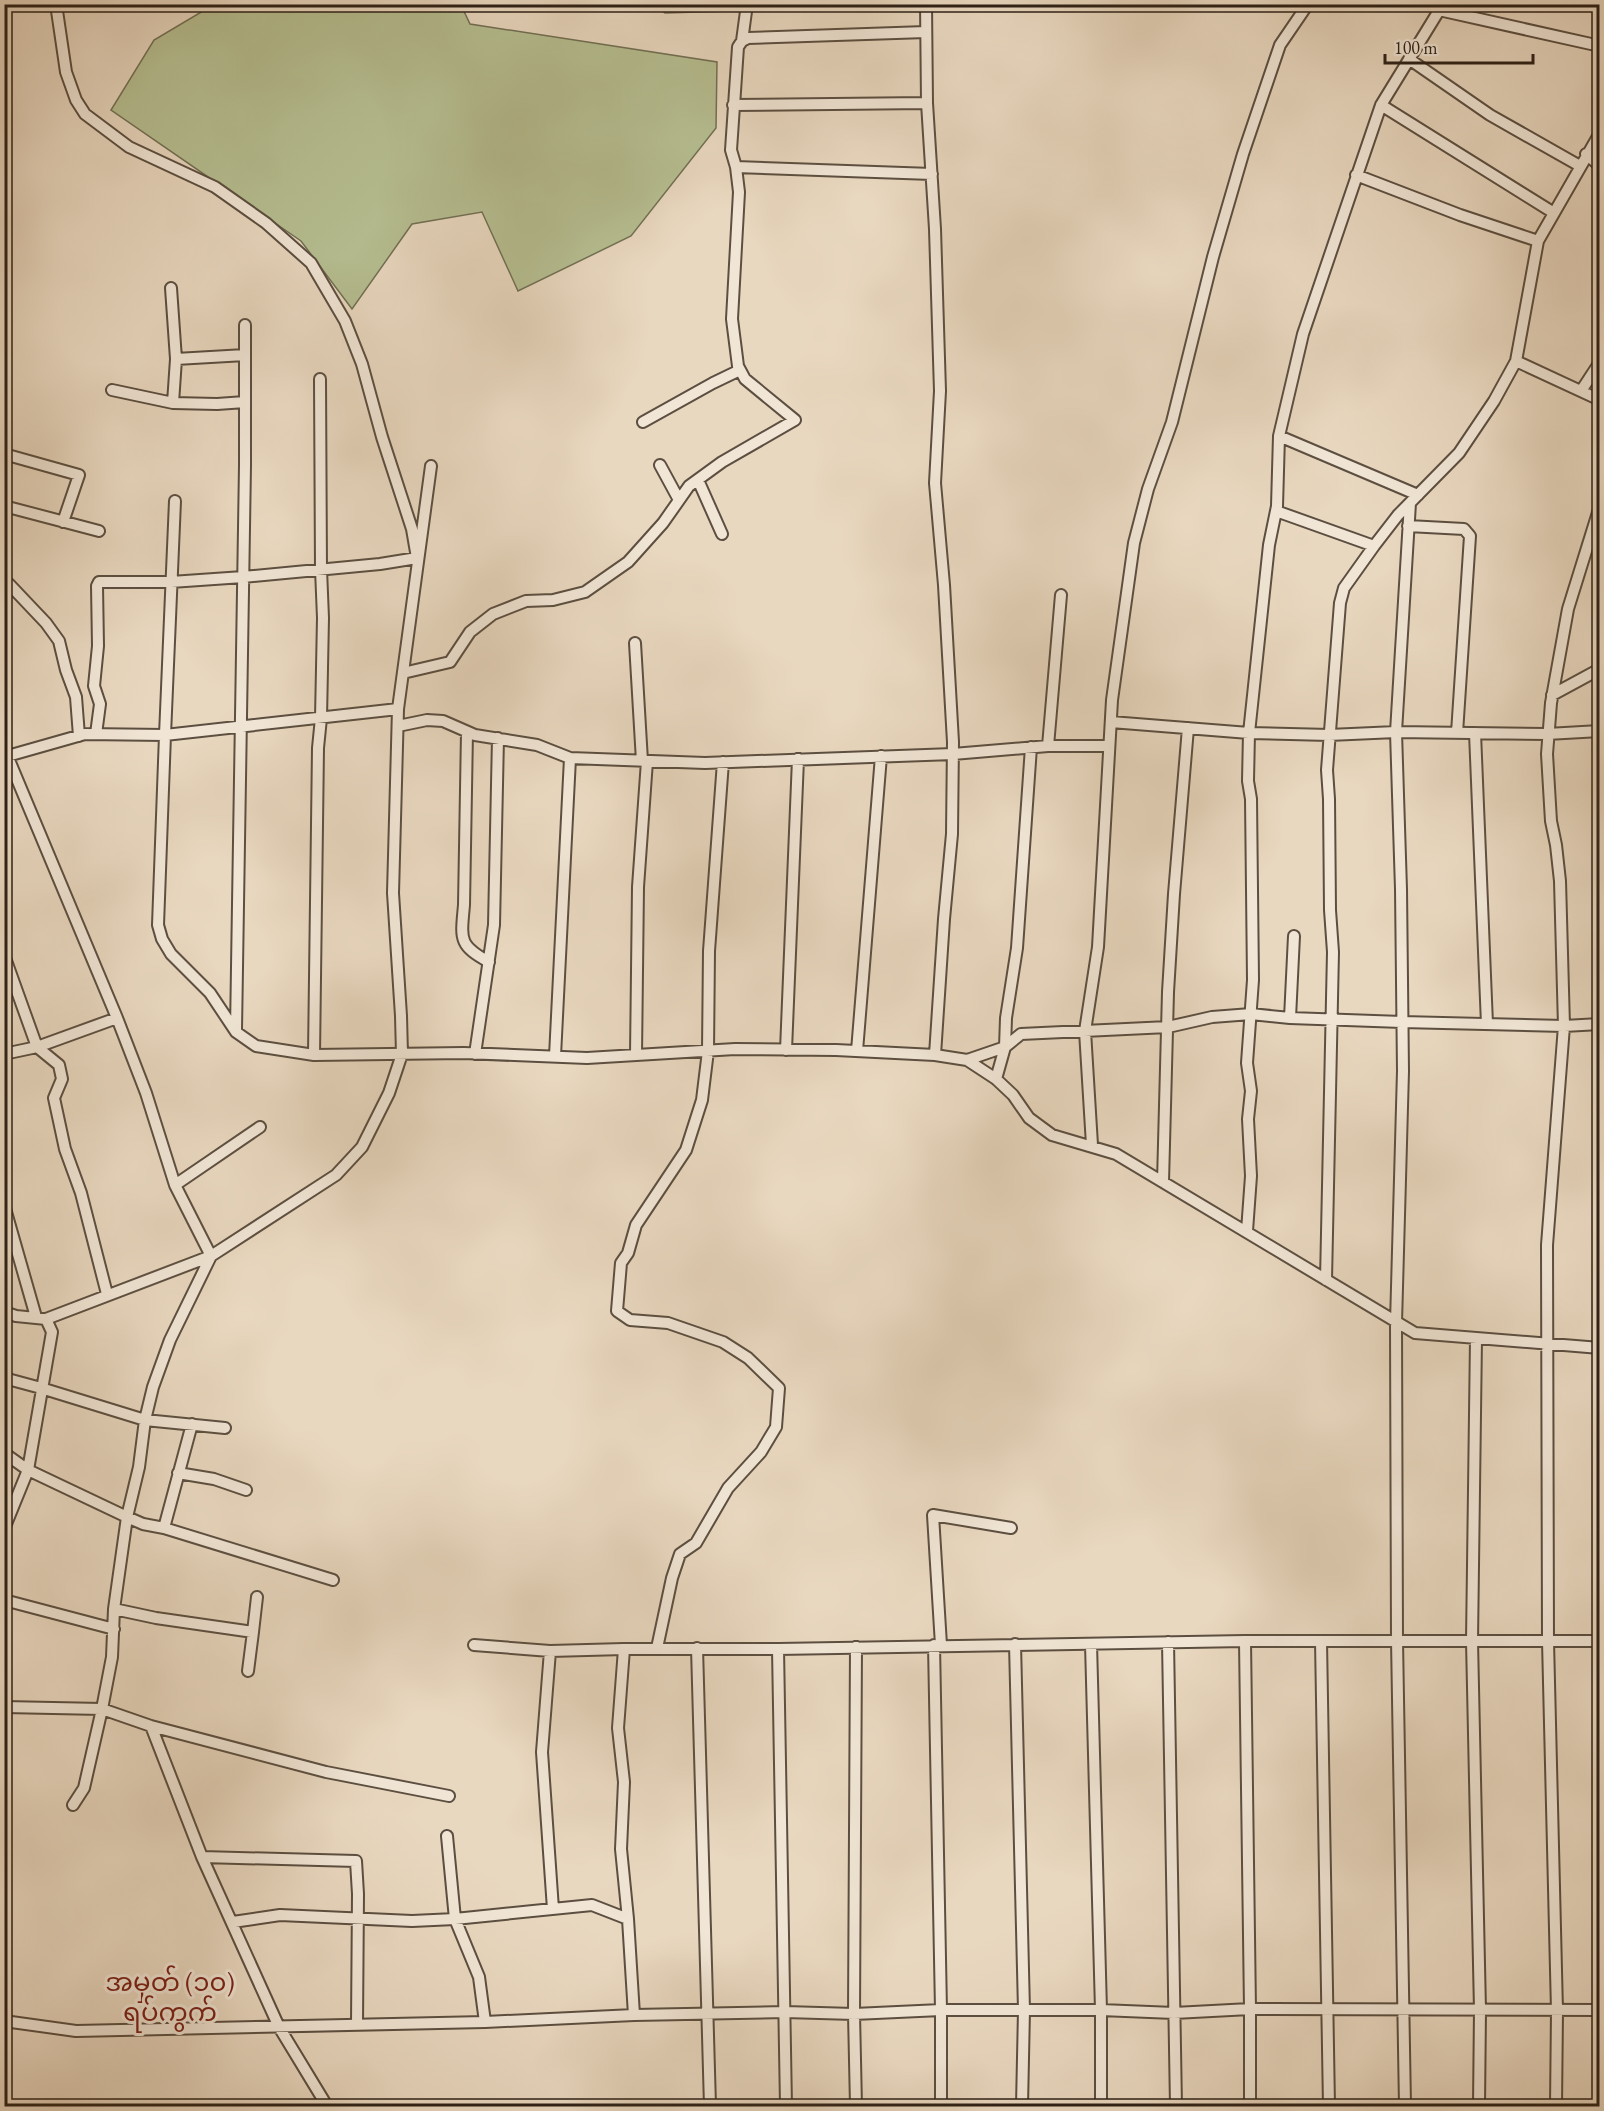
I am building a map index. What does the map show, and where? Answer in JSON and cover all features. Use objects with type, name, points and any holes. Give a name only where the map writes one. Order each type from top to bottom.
[{"type":"street","points":[[56,4],[66,72],[76,100],[85,114],[129,147],[215,187],[266,223],[311,262],[345,321],[362,364],[382,437],[412,529],[417,558]]},
{"type":"street","points":[[403,673],[450,662],[470,632],[493,614],[526,601],[553,600],[585,592],[628,562],[663,523],[689,486],[722,462],[795,420],[745,379],[738,366],[732,319],[739,192],[731,150],[733,105],[738,47],[742,40],[747,4]]},
{"type":"street","points":[[926,4],[927,103],[935,229],[940,391],[934,483],[944,585],[953,754],[952,834],[934,1054]]},
{"type":"street","points":[[1092,1145],[1085,1031],[1098,947],[1112,700],[1134,543],[1148,489],[1172,422],[1213,257],[1243,154],[1280,45],[1305,5]]},
{"type":"street","points":[[1247,1231],[1251,1176],[1248,1119],[1251,1091],[1247,1063],[1253,980],[1249,733],[1269,545],[1276,511],[1279,436],[1303,334],[1381,105],[1441,7],[1599,46]]},
{"type":"street","points":[[742,40],[926,32]]},
{"type":"street","points":[[1409,59],[1490,115],[1580,166]]},
{"type":"street","points":[[733,105],[927,103]]},
{"type":"street","points":[[1381,105],[1554,213]]},
{"type":"street","points":[[1326,1280],[1333,952],[1327,770],[1340,603],[1344,588],[1374,546],[1410,503],[1459,453],[1494,401],[1516,361],[1538,241],[1599,133]]},
{"type":"street","points":[[1586,154],[1599,166]]},
{"type":"street","points":[[736,167],[932,174]]},
{"type":"street","points":[[1356,175],[1460,215],[1538,241]]},
{"type":"street","points":[[171,288],[176,359],[173,403]]},
{"type":"street","points":[[236,1032],[245,326]]},
{"type":"street","points":[[176,359],[245,355]]},
{"type":"street","points":[[1516,361],[1599,400]]},
{"type":"street","points":[[1581,391],[1599,362]]},
{"type":"street","points":[[643,422],[740,370]]},
{"type":"street","points":[[314,1055],[318,748],[321,718],[323,618],[320,379]]},
{"type":"street","points":[[112,390],[173,403],[245,402]]},
{"type":"street","points":[[1279,436],[1418,495]]},
{"type":"street","points":[[4,454],[79,475],[63,522]]},
{"type":"street","points":[[660,465],[679,500]]},
{"type":"street","points":[[4,1312],[16,1316],[41,1318],[211,1256],[336,1175],[362,1147],[389,1093],[402,1054],[393,893],[398,709],[431,466]]},
{"type":"street","points":[[698,480],[723,534]]},
{"type":"street","points":[[175,501],[158,925],[162,939],[171,954],[210,993],[236,1032],[256,1046],[314,1055],[475,1054],[587,1058],[708,1051],[786,1050],[934,1054],[967,1060],[996,1079],[1013,1095],[1029,1118],[1052,1135],[1116,1154],[1415,1333],[1599,1348]]},
{"type":"street","points":[[1405,2106],[1397,1641],[1396,1323],[1403,1071],[1396,732],[1410,503]]},
{"type":"street","points":[[4,506],[99,531]]},
{"type":"street","points":[[1556,2106],[1557,2011],[1548,1641],[1547,1245],[1564,1026],[1560,881],[1551,820],[1546,754],[1552,695],[1568,609],[1599,506]]},
{"type":"street","points":[[1276,511],[1374,546]]},
{"type":"street","points":[[1408,526],[1464,529],[1470,537],[1457,733]]},
{"type":"street","points":[[96,734],[100,704],[94,679],[98,646],[97,586],[99,582],[171,582],[243,578],[417,558]]},
{"type":"street","points":[[9,584],[46,623],[59,641],[76,697],[79,736]]},
{"type":"street","points":[[1048,746],[1061,595]]},
{"type":"street","points":[[635,643],[644,761],[638,887],[636,1055]]},
{"type":"street","points":[[1552,695],[1599,669]]},
{"type":"street","points":[[211,1256],[175,1185],[146,1093],[117,1018],[6,753],[96,734],[165,735],[398,709]]},
{"type":"street","points":[[398,726],[426,720],[443,722],[475,735],[537,745],[570,758],[644,761],[723,762],[953,754],[1048,746],[1109,746]]},
{"type":"street","points":[[1111,722],[1249,733],[1329,735],[1396,732],[1547,734],[1599,731]]},
{"type":"street","points":[[1163,1182],[1168,992],[1188,728]]},
{"type":"street","points":[[467,732],[462,932],[465,944],[489,962]]},
{"type":"street","points":[[1475,733],[1487,1024]]},
{"type":"street","points":[[475,1054],[494,925],[498,738]]},
{"type":"street","points":[[996,1079],[1005,1047],[1006,1018],[1017,948],[1031,747]]},
{"type":"street","points":[[857,1051],[881,756]]},
{"type":"street","points":[[555,1056],[570,758]]},
{"type":"street","points":[[786,1050],[798,759]]},
{"type":"street","points":[[657,1648],[672,1578],[680,1554],[696,1543],[728,1488],[761,1452],[776,1427],[778,1412],[779,1388],[748,1358],[723,1342],[668,1323],[630,1320],[617,1311],[621,1263],[628,1253],[636,1225],[686,1149],[702,1100],[708,1051],[709,951],[723,762]]},
{"type":"street","points":[[1290,1018],[1294,936]]},
{"type":"street","points":[[4,955],[37,1047],[59,1065],[62,1079],[54,1098],[65,1149],[81,1193],[107,1294]]},
{"type":"street","points":[[967,1060],[1005,1047],[1021,1034],[1168,1027],[1212,1017],[1251,1014],[1290,1018],[1402,1022],[1564,1026],[1599,1024]]},
{"type":"street","points":[[4,1054],[37,1047],[117,1018]]},
{"type":"street","points":[[175,1185],[260,1127]]},
{"type":"street","points":[[4,1205],[41,1318],[52,1332],[28,1470],[4,1529]]},
{"type":"street","points":[[72,1805],[84,1788],[112,1658],[114,1609],[127,1516],[139,1467],[145,1420],[153,1387],[170,1340],[211,1256]]},
{"type":"street","points":[[1476,1338],[1472,1641],[1480,2010],[1479,2106]]},
{"type":"street","points":[[4,1378],[145,1420],[225,1428]]},
{"type":"street","points":[[164,1528],[192,1424]]},
{"type":"street","points":[[4,1453],[28,1470],[143,1524],[164,1528],[333,1580]]},
{"type":"street","points":[[178,1473],[214,1479],[246,1490]]},
{"type":"street","points":[[940,2106],[938,1645],[933,1515],[1011,1528]]},
{"type":"street","points":[[248,1671],[257,1597]]},
{"type":"street","points":[[4,1600],[114,1629]]},
{"type":"street","points":[[114,1609],[156,1618],[253,1632]]},
{"type":"street","points":[[474,1645],[550,1651],[624,1648],[777,1649],[1245,1641],[1599,1641]]},
{"type":"street","points":[[1245,1641],[1250,2106]]},
{"type":"street","points":[[1320,1641],[1329,2106]]},
{"type":"street","points":[[1168,1642],[1176,2106]]},
{"type":"street","points":[[1016,1644],[1024,2010],[1022,2106]]},
{"type":"street","points":[[1091,1644],[1101,2010],[1101,2106]]},
{"type":"street","points":[[856,1647],[854,2014],[856,2106]]},
{"type":"street","points":[[624,1648],[618,1728],[624,1782],[621,1850],[634,2015]]},
{"type":"street","points":[[698,1648],[710,2106]]},
{"type":"street","points":[[777,1649],[786,2106]]},
{"type":"street","points":[[550,1651],[542,1752],[553,1909]]},
{"type":"street","points":[[4,1707],[102,1709],[151,1726],[326,1772],[449,1796]]},
{"type":"street","points":[[151,1726],[202,1857],[279,2027],[327,2106]]},
{"type":"street","points":[[447,1836],[455,1919],[479,1977],[485,2022]]},
{"type":"street","points":[[202,1857],[356,1861],[357,2024]]},
{"type":"street","points":[[233,1922],[280,1915],[412,1921],[455,1919],[592,1905],[628,1919]]},
{"type":"street","points":[[4,2021],[76,2031],[485,2022],[634,2015],[785,2012],[854,2014],[941,2010],[1101,2010],[1174,2013],[1250,2009],[1404,2008],[1599,2010]]},
{"type":"green space","points":[[213,5],[461,5],[470,24],[717,62],[716,128],[631,236],[518,291],[482,212],[412,224],[352,309],[301,241],[111,110],[154,40]]},
{"type":"green space","points":[[655,5],[733,5],[732,11],[665,13]]},
{"type":"district","name":"အမှတ် (၁၀) ရပ်ကွက်","points":[[170,1996]]}]
